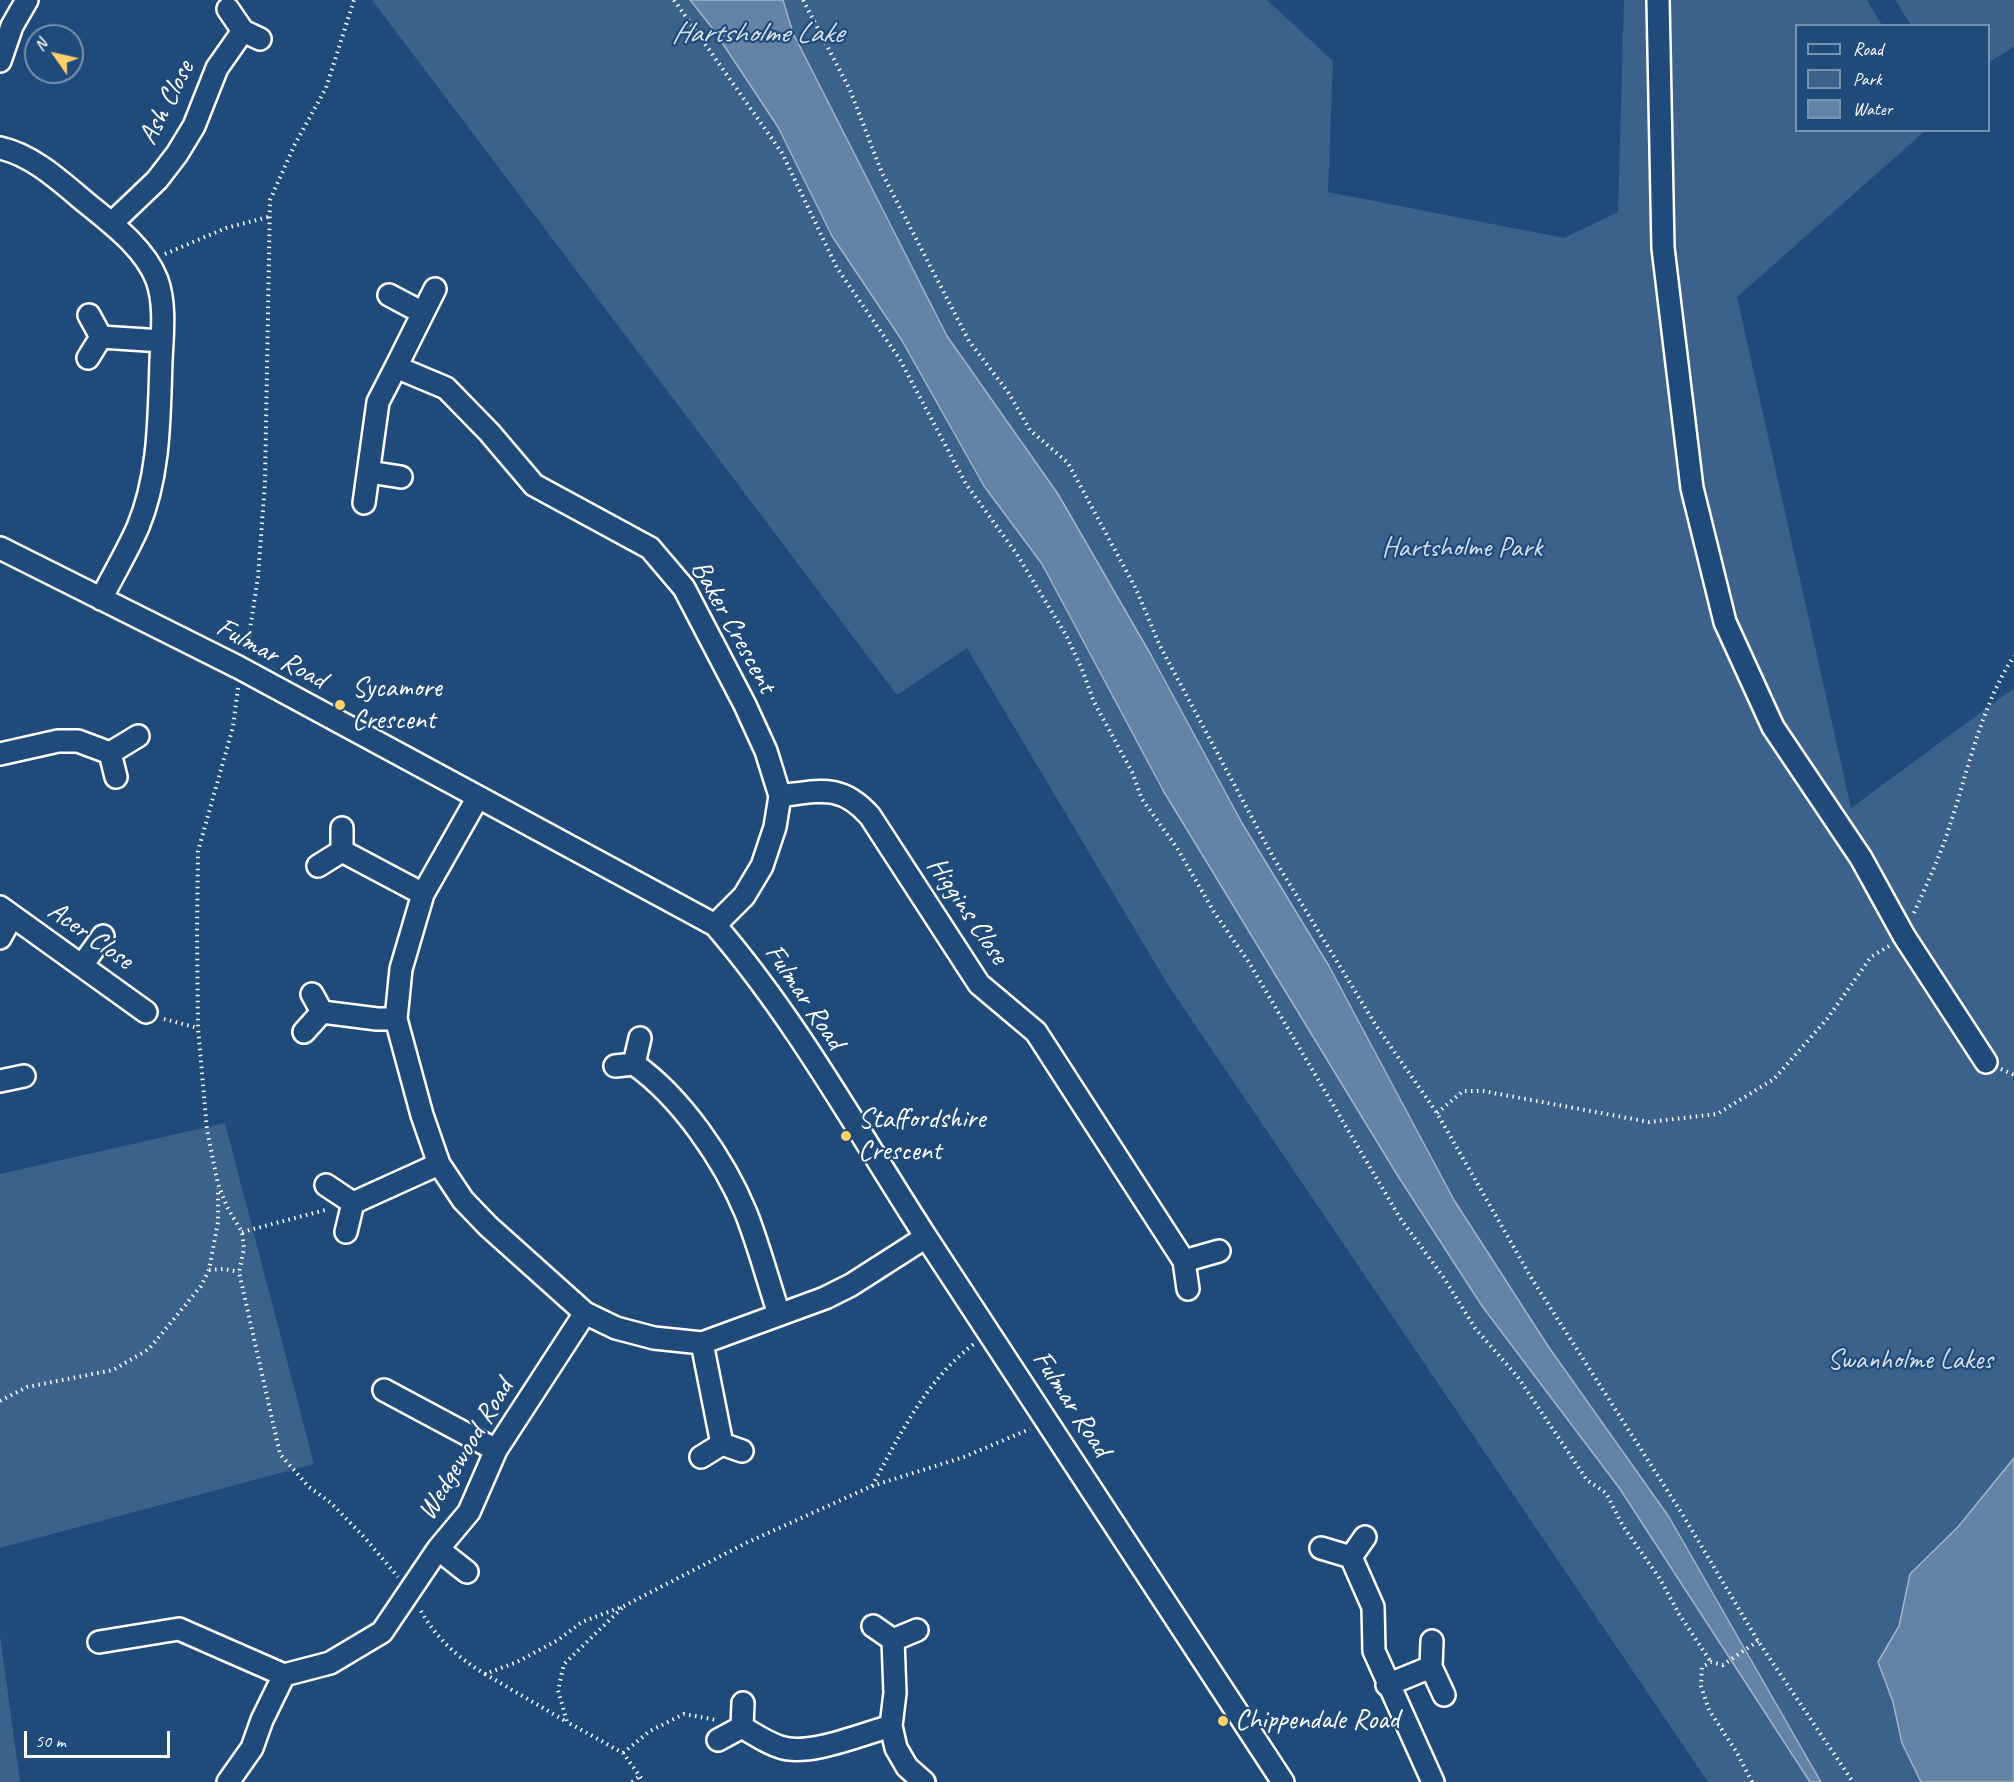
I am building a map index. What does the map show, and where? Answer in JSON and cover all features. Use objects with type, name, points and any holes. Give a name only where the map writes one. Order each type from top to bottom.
[{"type":"street","points":[[0,61],[6,23],[27,0]]},
{"type":"street","points":[[1658,0],[1663,248],[1692,488],[1725,622],[1773,727],[1861,858],[1904,936],[1986,1062]]},
{"type":"street","name":"Ash Close","points":[[112,223],[157,180],[177,154],[194,126],[217,68],[251,35],[228,9]]},
{"type":"street","points":[[0,148],[38,164],[112,223],[149,265],[157,282],[162,308],[158,451],[152,484],[138,526],[100,599]]},
{"type":"street","points":[[364,503],[378,402],[435,289]]},
{"type":"street","points":[[389,296],[423,313]]},
{"type":"street","points":[[89,315],[101,338]]},
{"type":"street","points":[[101,338],[162,341]]},
{"type":"street","points":[[88,358],[101,338]]},
{"type":"street","name":"Baker Crescent","points":[[396,367],[446,388],[489,432],[534,485],[650,548],[684,588],[745,705],[766,751],[780,796],[775,827],[762,866],[744,896],[715,924]]},
{"type":"street","points":[[369,472],[401,477]]},
{"type":"street","name":"Fulmar Road","points":[[0,548],[238,667],[715,924],[750,965],[778,1005],[1283,1782]]},
{"type":"street","points":[[110,753],[138,736]]},
{"type":"street","points":[[0,754],[58,741],[78,741],[110,753]]},
{"type":"street","points":[[110,753],[116,777]]},
{"type":"street","name":"Higgins Close","points":[[780,796],[818,791],[839,792],[856,800],[870,816],[979,984],[1036,1032],[1184,1261],[1188,1289]]},
{"type":"street","points":[[478,797],[423,894],[401,969],[396,1019],[438,1164],[463,1200],[488,1226],[585,1312],[616,1328],[654,1338],[702,1343],[825,1298],[851,1285],[927,1237]]},
{"type":"street","points":[[342,828],[342,851]]},
{"type":"street","points":[[342,851],[423,894]]},
{"type":"street","points":[[318,866],[342,851]]},
{"type":"street","points":[[0,938],[6,912]]},
{"type":"street","name":"Acer Close","points":[[6,912],[83,964],[146,1012]]},
{"type":"street","points":[[83,964],[103,936]]},
{"type":"street","points":[[304,1032],[317,1003],[377,1019],[396,1019]]},
{"type":"street","points":[[640,1038],[624,1065],[655,1079],[673,1097],[723,1171],[745,1213],[779,1314]]},
{"type":"street","points":[[0,1081],[24,1076]]},
{"type":"street","points":[[353,1203],[438,1164]]},
{"type":"street","points":[[326,1185],[353,1203]]},
{"type":"street","points":[[346,1232],[353,1203]]},
{"type":"street","points":[[1184,1261],[1219,1251]]},
{"type":"street","name":"Wedgewood Road","points":[[284,1675],[330,1663],[382,1632],[438,1549],[469,1512],[496,1450],[585,1312]]},
{"type":"street","points":[[702,1343],[722,1444]]},
{"type":"street","points":[[384,1390],[496,1450]]},
{"type":"street","points":[[722,1444],[742,1451]]},
{"type":"street","points":[[701,1457],[722,1444]]},
{"type":"street","points":[[1351,1557],[1365,1537]]},
{"type":"street","points":[[1321,1548],[1351,1557],[1373,1607],[1374,1651],[1387,1685],[1433,1782]]},
{"type":"street","points":[[438,1549],[467,1572]]},
{"type":"street","points":[[873,1626],[893,1640]]},
{"type":"street","points":[[99,1642],[179,1629],[284,1675],[262,1720],[252,1748],[228,1782]]},
{"type":"street","points":[[893,1640],[917,1630]]},
{"type":"street","points":[[893,1640],[895,1693],[891,1726],[896,1748],[907,1767],[924,1782]]},
{"type":"street","points":[[1432,1641],[1431,1667],[1444,1695]]},
{"type":"street","points":[[1387,1685],[1431,1667]]},
{"type":"street","points":[[742,1727],[743,1703]]},
{"type":"street","points":[[742,1727],[780,1747],[796,1750],[891,1726]]},
{"type":"street","points":[[718,1740],[742,1727]]},
{"type":"path","points":[[354,0],[326,88],[295,144],[270,200],[262,518],[249,644],[238,667],[233,728],[198,851],[198,1028],[207,1130],[218,1184],[227,1208],[242,1232],[244,1248],[239,1272],[280,1454],[309,1487],[332,1503],[365,1538],[410,1591],[433,1633],[471,1666],[623,1753],[644,1782]]},
{"type":"path","points":[[674,0],[782,153],[837,268],[899,358],[966,484],[1016,553],[1066,635],[1094,702],[1132,772],[1142,800],[1177,848],[1214,912],[1248,961],[1400,1218],[1444,1278],[1475,1328],[1517,1376],[1587,1480],[1606,1493],[1623,1526],[1660,1579],[1679,1614],[1711,1662],[1723,1665],[1758,1641]]},
{"type":"path","points":[[803,0],[850,90],[882,173],[969,341],[1008,392],[1030,430],[1068,463],[1136,589],[1160,646],[1273,857],[1377,1027],[1437,1113],[1532,1279],[1676,1503],[1758,1641],[1853,1782]]},
{"type":"path","points":[[149,265],[173,249],[226,228],[268,217]]},
{"type":"path","points":[[1437,1113],[1463,1090],[1483,1091],[1649,1122],[1717,1114],[1774,1079],[1827,1019],[1871,957],[1904,936],[1948,830],[1973,750],[2003,672],[2014,656]]},
{"type":"path","points":[[146,1012],[198,1028]]},
{"type":"path","points":[[0,1401],[27,1387],[113,1370],[149,1349],[201,1286],[209,1270],[218,1222],[218,1184]]},
{"type":"path","points":[[242,1232],[353,1203]]},
{"type":"path","points":[[209,1270],[224,1269],[239,1272]]},
{"type":"path","points":[[872,1486],[906,1422],[928,1389],[953,1359],[990,1331]]},
{"type":"path","points":[[485,1674],[517,1662],[547,1646],[582,1622],[624,1606],[746,1543],[872,1486],[964,1457],[1050,1422]]},
{"type":"path","points":[[567,1722],[558,1690],[564,1664],[624,1606]]},
{"type":"path","points":[[1711,1662],[1702,1667],[1701,1686],[1709,1710],[1736,1751],[1752,1782]]},
{"type":"path","points":[[623,1753],[650,1731],[684,1714],[742,1727]]},
{"type":"path","points":[[632,1782],[640,1776]]},
{"type":"green space","points":[[372,0],[690,0],[713,29],[778,127],[832,236],[901,339],[984,486],[1042,564],[1164,792],[1396,1173],[1482,1306],[1620,1489],[1810,1782],[1708,1782],[1168,985],[967,648],[897,695]]},
{"type":"green space","name":"Hartsholme Park","points":[[783,0],[1267,0],[1333,61],[1328,192],[1564,238],[1618,212],[1624,0],[1867,0],[1881,24],[1795,24],[1795,132],[1924,132],[1737,297],[1851,808],[2014,688],[2014,1782],[1821,1782],[1669,1517],[1548,1346],[1454,1200],[1329,966],[1242,823],[1151,655],[1058,494],[947,336],[793,33]]},
{"type":"green space","points":[[1895,0],[2014,0],[2014,47],[1990,61],[1990,24],[1910,24]]},
{"type":"green space","points":[[225,1123],[314,1464],[0,1548],[0,1174]]},
{"type":"green space","points":[[0,1635],[20,1782],[0,1782]]},
{"type":"water","name":"Hartsholme Lake","points":[[690,0],[783,0],[793,33],[947,336],[1058,494],[1151,655],[1242,823],[1329,966],[1454,1200],[1548,1346],[1669,1517],[1821,1782],[1810,1782],[1620,1489],[1482,1306],[1396,1173],[1164,792],[1042,564],[984,486],[901,339],[832,236],[778,127],[713,29]]},
{"type":"water","points":[[2014,1458],[2014,1782],[1921,1782],[1902,1743],[1893,1702],[1878,1662],[1899,1626],[1910,1574],[1958,1527]]},
{"type":"place","name":"Sycamore Crescent","points":[[340,705]]},
{"type":"place","name":"Staffordshire Crescent","points":[[846,1136]]},
{"type":"place","name":"Chippendale Road","points":[[1223,1721]]},
{"type":"park label","name":"Swanholme Lakes","points":[[1910,1361]]}]
